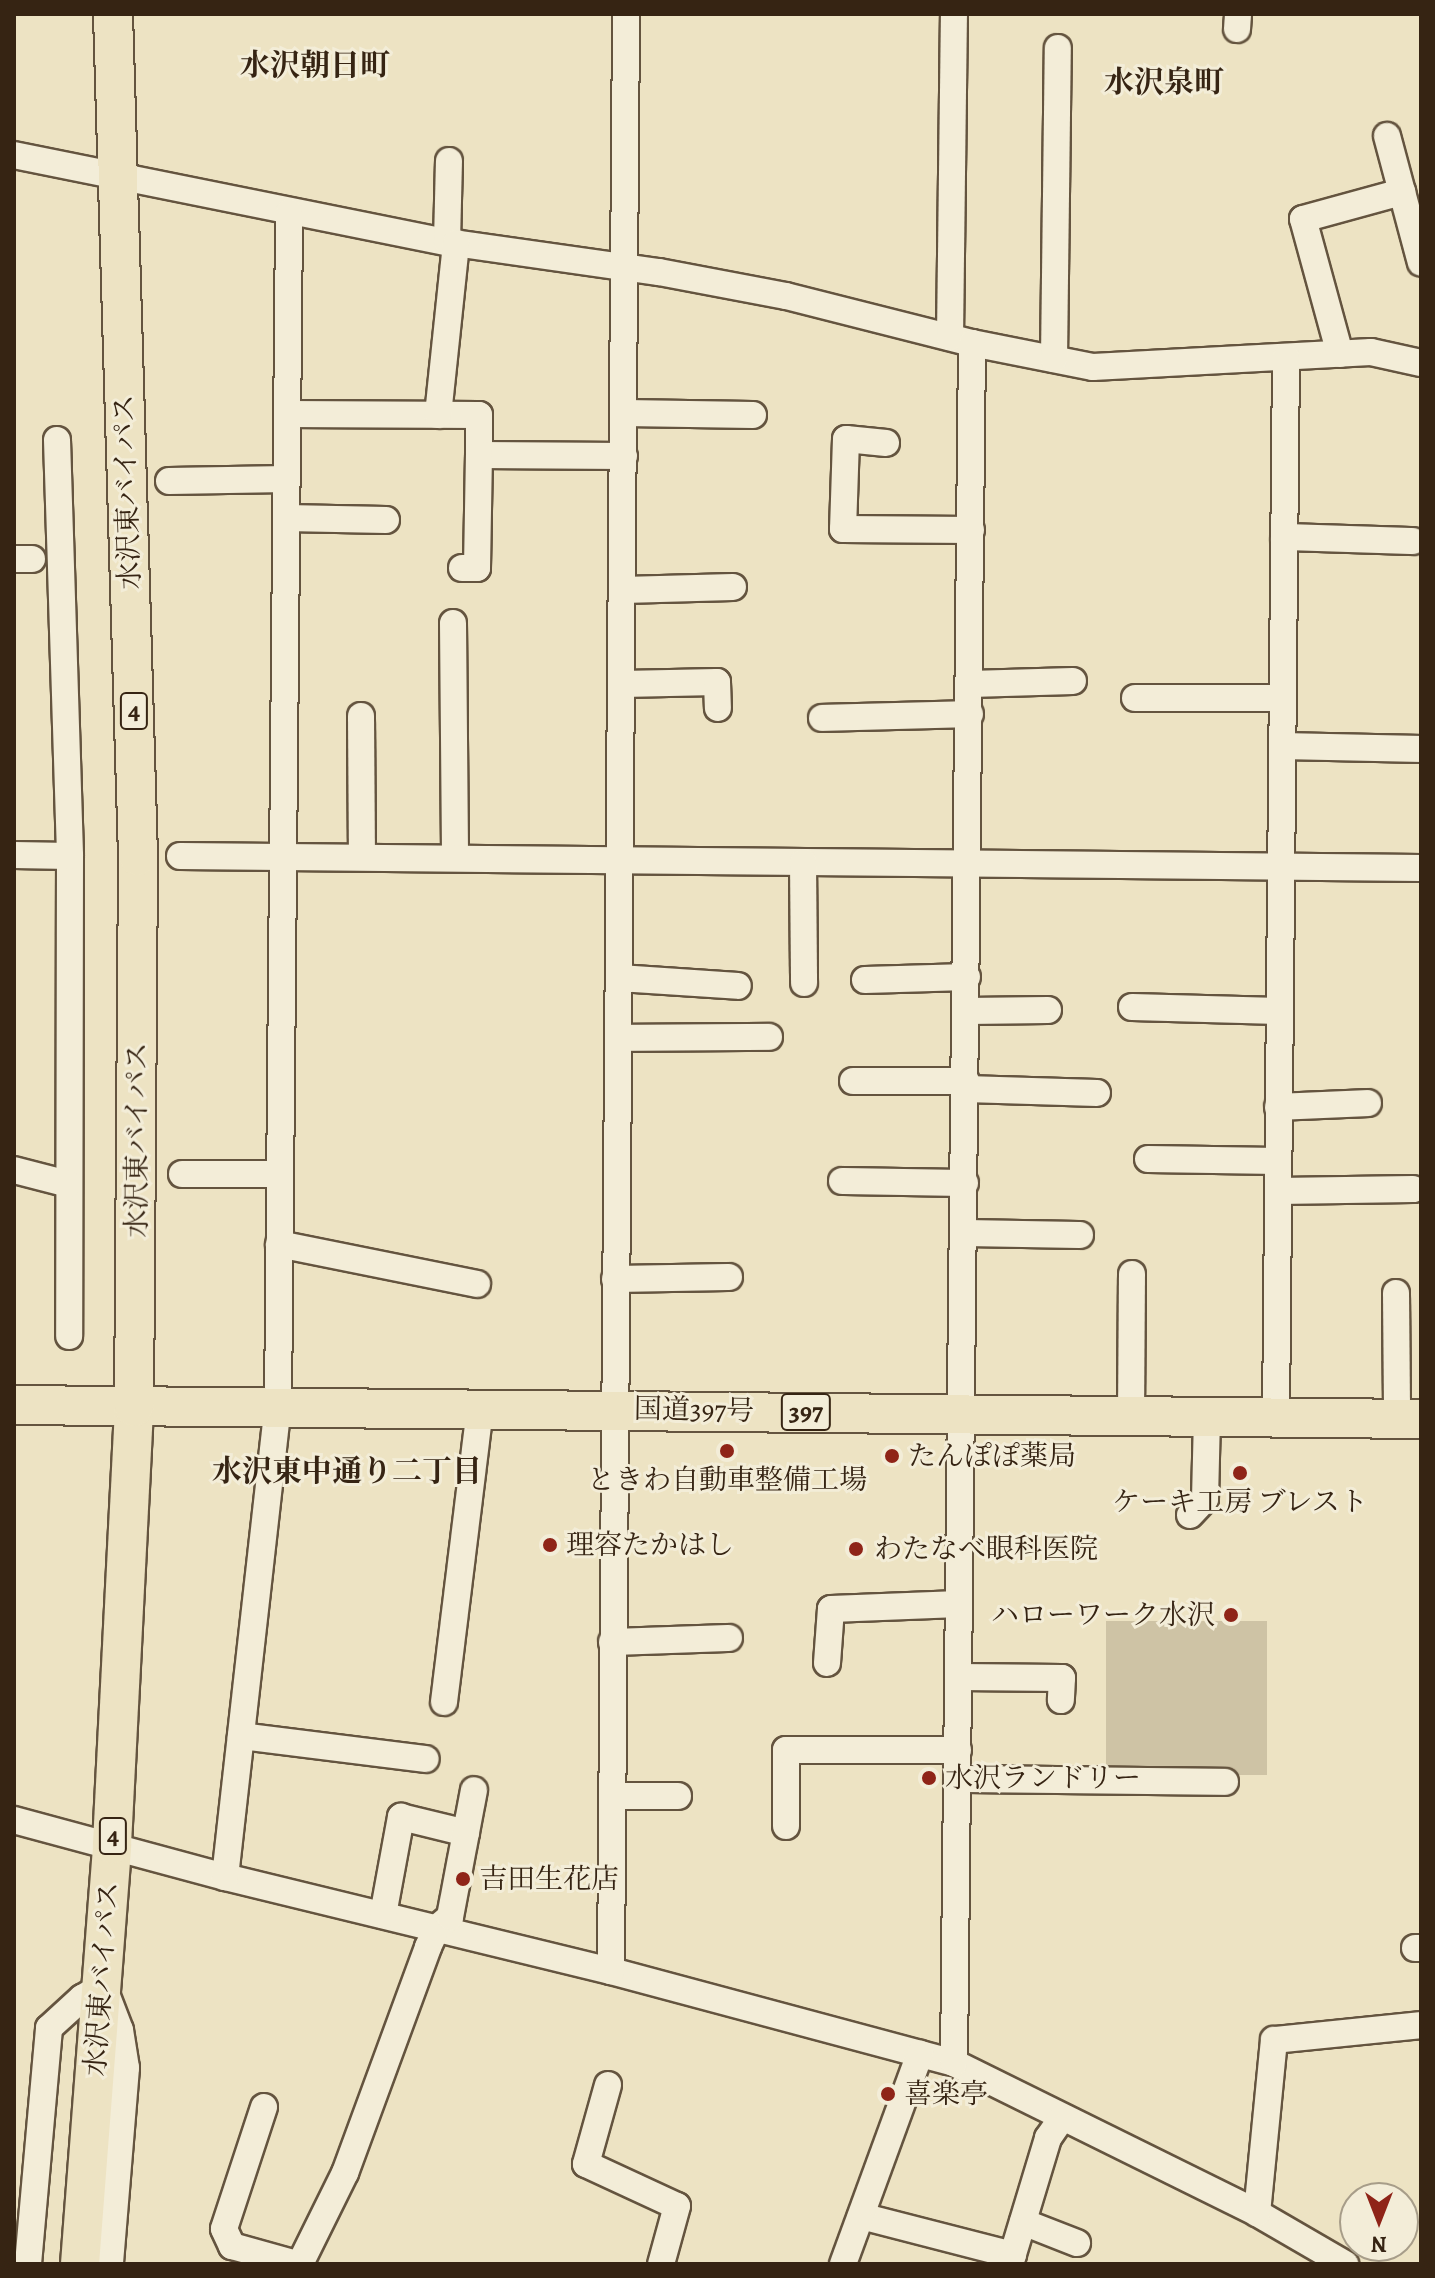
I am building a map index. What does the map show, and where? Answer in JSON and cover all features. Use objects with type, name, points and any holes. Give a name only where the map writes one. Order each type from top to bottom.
[{"type":"highway","name":"水沢東バイパス","points":[[80,2264],[112,1844],[134,1407],[138,856],[113,14]]},
{"type":"highway","name":"国道397号","points":[[14,1405],[1409,1419]]},
{"type":"street","points":[[611,1971],[626,14]]},
{"type":"street","points":[[954,14],[961,340],[971,530],[954,2063]]},
{"type":"street","points":[[1054,359],[1058,48]]},
{"type":"street","points":[[1387,136],[1421,263]]},
{"type":"street","points":[[14,155],[451,243],[626,268],[786,296],[961,340],[1093,367],[1371,352],[1421,363]]},
{"type":"street","points":[[438,415],[451,243],[449,161]]},
{"type":"street","points":[[1340,354],[1303,219],[1402,192]]},
{"type":"street","points":[[225,1877],[278,1407],[289,212]]},
{"type":"street","points":[[1276,1417],[1286,357]]},
{"type":"street","points":[[625,413],[753,415]]},
{"type":"street","points":[[287,414],[479,415],[477,568],[462,568]]},
{"type":"street","points":[[886,443],[846,439],[843,529],[971,530]]},
{"type":"street","points":[[57,440],[70,856],[69,1336]]},
{"type":"street","points":[[479,455],[624,456]]},
{"type":"street","points":[[169,481],[287,479]]},
{"type":"street","points":[[286,518],[386,520]]},
{"type":"street","points":[[1284,537],[1413,541]]},
{"type":"street","points":[[623,590],[733,587]]},
{"type":"street","points":[[453,623],[455,858]]},
{"type":"street","points":[[970,684],[1073,681]]},
{"type":"street","points":[[622,684],[717,682],[718,708]]},
{"type":"street","points":[[1135,698],[1282,698]]},
{"type":"street","points":[[822,718],[970,714]]},
{"type":"street","points":[[361,716],[362,857]]},
{"type":"street","points":[[1283,746],[1421,749]]},
{"type":"street","points":[[14,855],[70,856]]},
{"type":"street","points":[[180,856],[1421,868]]},
{"type":"street","points":[[803,862],[804,983]]},
{"type":"street","points":[[865,980],[967,977]]},
{"type":"street","points":[[619,978],[738,986]]},
{"type":"street","points":[[1132,1007],[1279,1011]]},
{"type":"street","points":[[967,1011],[1048,1010]]},
{"type":"street","points":[[619,1038],[769,1037]]},
{"type":"street","points":[[853,1081],[1097,1093]]},
{"type":"street","points":[[1278,1107],[1368,1103]]},
{"type":"street","points":[[1148,1159],[1278,1161]]},
{"type":"street","points":[[14,1170],[68,1184]]},
{"type":"street","points":[[182,1174],[279,1174]]},
{"type":"street","points":[[842,1181],[965,1183]]},
{"type":"street","points":[[1278,1191],[1413,1189]]},
{"type":"street","points":[[965,1233],[1080,1235]]},
{"type":"street","points":[[279,1244],[477,1284]]},
{"type":"street","points":[[1131,1416],[1132,1274]]},
{"type":"street","points":[[615,1279],[729,1277]]},
{"type":"street","points":[[1396,1293],[1409,1419]]},
{"type":"street","points":[[444,1702],[480,1408]]},
{"type":"street","points":[[1190,1515],[1205,1499],[1207,1416]]},
{"type":"street","points":[[827,1663],[831,1609],[959,1604]]},
{"type":"street","points":[[612,1642],[729,1638]]},
{"type":"street","points":[[959,1677],[1062,1678],[1061,1700]]},
{"type":"street","points":[[241,1736],[426,1759]]},
{"type":"street","points":[[786,1826],[786,1750],[958,1750]]},
{"type":"street","points":[[957,1779],[1225,1782]]},
{"type":"street","points":[[264,2107],[224,2229],[232,2246],[298,2264],[314,2252],[437,1928],[450,1917],[474,1790]]},
{"type":"street","points":[[613,1796],[678,1796]]},
{"type":"street","points":[[383,1915],[401,1817],[466,1833]]},
{"type":"street","points":[[14,1820],[225,1877],[611,1971],[954,2063],[1257,2213],[1345,2264]]},
{"type":"street","points":[[28,2264],[23,2221],[49,2028],[82,1998],[103,1986],[120,2030],[126,2068],[110,2264]]},
{"type":"street","points":[[1257,2213],[1274,2040],[1421,2025]]},
{"type":"street","points":[[843,2264],[920,2054]]},
{"type":"street","points":[[608,2085],[586,2164],[677,2206],[661,2264]]},
{"type":"street","points":[[861,2216],[1012,2260],[1048,2138],[1062,2118]]},
{"type":"street","points":[[1023,2222],[1077,2243]]},
{"type":"shaded area","points":[[1106,1621],[1267,1621],[1267,1775],[1106,1775]]},
{"type":"place","name":"ときわ自動車整備工場","points":[[727,1451]]},
{"type":"place","name":"たんぽぽ薬局","points":[[892,1456]]},
{"type":"place","name":"ケーキ工房 ブレスト","points":[[1240,1473]]},
{"type":"place","name":"理容たかはし","points":[[550,1545]]},
{"type":"place","name":"わたなべ眼科医院","points":[[856,1549]]},
{"type":"place","name":"ハローワーク水沢","points":[[1231,1615]]},
{"type":"place","name":"水沢ランドリー","points":[[929,1778]]},
{"type":"place","name":"吉田生花店","points":[[463,1879]]},
{"type":"place","name":"喜楽亭","points":[[888,2094]]},
{"type":"district","name":"水沢朝日町","points":[[315,65]]},
{"type":"district","name":"水沢泉町","points":[[1164,82]]},
{"type":"district","name":"水沢東中通り二丁目","points":[[347,1471]]}]
